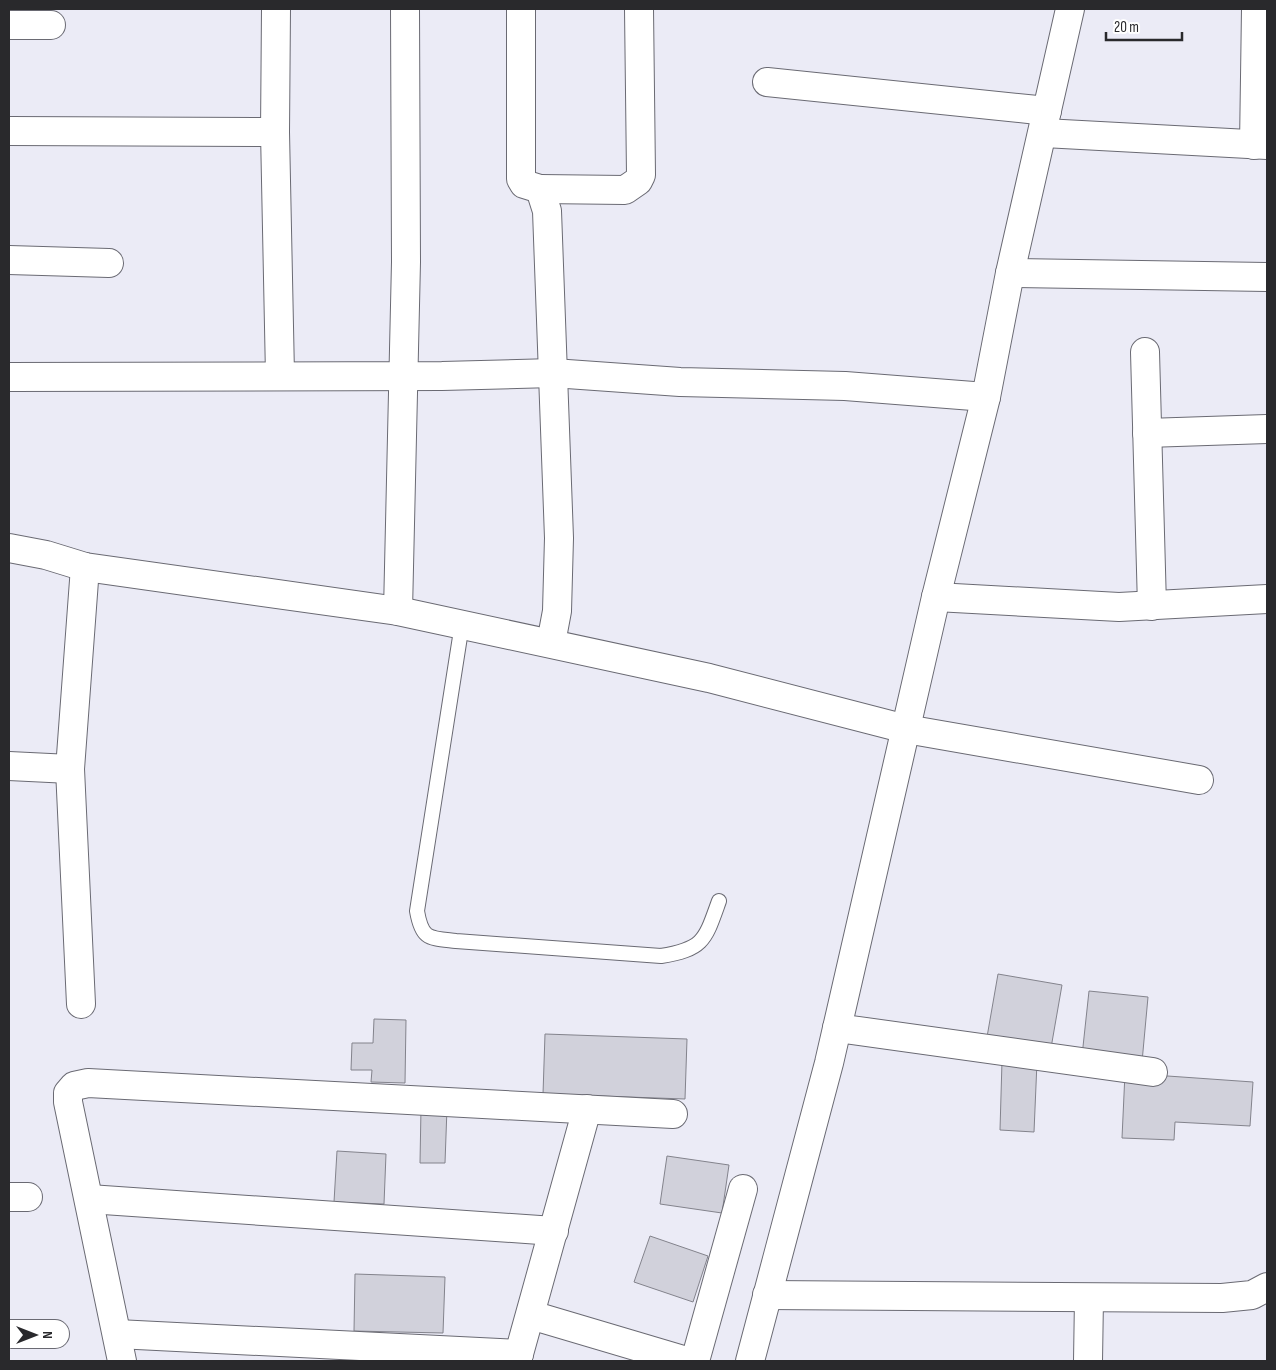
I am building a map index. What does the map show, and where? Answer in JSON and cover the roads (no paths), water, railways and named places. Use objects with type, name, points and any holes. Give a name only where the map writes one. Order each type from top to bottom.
[{"type":"street","points":[[276,9],[275,132],[280,375]]},
{"type":"street","points":[[398,612],[404,375],[405,9]]},
{"type":"street","points":[[521,9],[520,171],[524,184],[540,190],[625,190],[638,182],[641,175],[639,9]]},
{"type":"street","points":[[750,1361],[837,1028],[936,597],[986,397],[1010,273],[1070,9]]},
{"type":"street","points":[[768,82],[1045,122],[1260,145],[1256,9]]},
{"type":"street","points":[[9,25],[51,25]]},
{"type":"street","points":[[9,131],[275,132]]},
{"type":"street","points":[[540,190],[547,211],[560,538],[557,612],[551,643]]},
{"type":"street","points":[[9,260],[109,263]]},
{"type":"street","points":[[1010,273],[1267,277]]},
{"type":"street","points":[[1145,352],[1152,606]]},
{"type":"street","points":[[9,377],[161,378],[553,373],[680,382],[844,386],[986,397]]},
{"type":"street","points":[[1147,433],[1267,429]]},
{"type":"street","points":[[9,548],[85,567],[398,612],[462,624],[709,678],[906,729],[1199,780]]},
{"type":"street","points":[[81,1004],[70,769],[85,567]]},
{"type":"street","points":[[936,597],[1119,607],[1267,599]]},
{"type":"street","points":[[9,766],[70,769]]},
{"type":"street","points":[[837,1028],[1152,1072]]},
{"type":"street","points":[[122,1361],[68,1102],[68,1093],[74,1086],[82,1083],[673,1114]]},
{"type":"street","points":[[117,1334],[518,1358],[587,1109]]},
{"type":"street","points":[[695,1361],[743,1189]]},
{"type":"street","points":[[89,1199],[554,1231]]},
{"type":"street","points":[[768,1296],[1238,1297],[1252,1296],[1267,1287]]},
{"type":"street","points":[[1088,1298],[1088,1361]]},
{"type":"street","points":[[531,1315],[686,1361]]},
{"type":"street","points":[[9,1334],[55,1334]]},
{"type":"lane","points":[[462,624],[417,910],[424,935],[456,941],[661,956],[681,953],[702,942],[719,901]]}]
